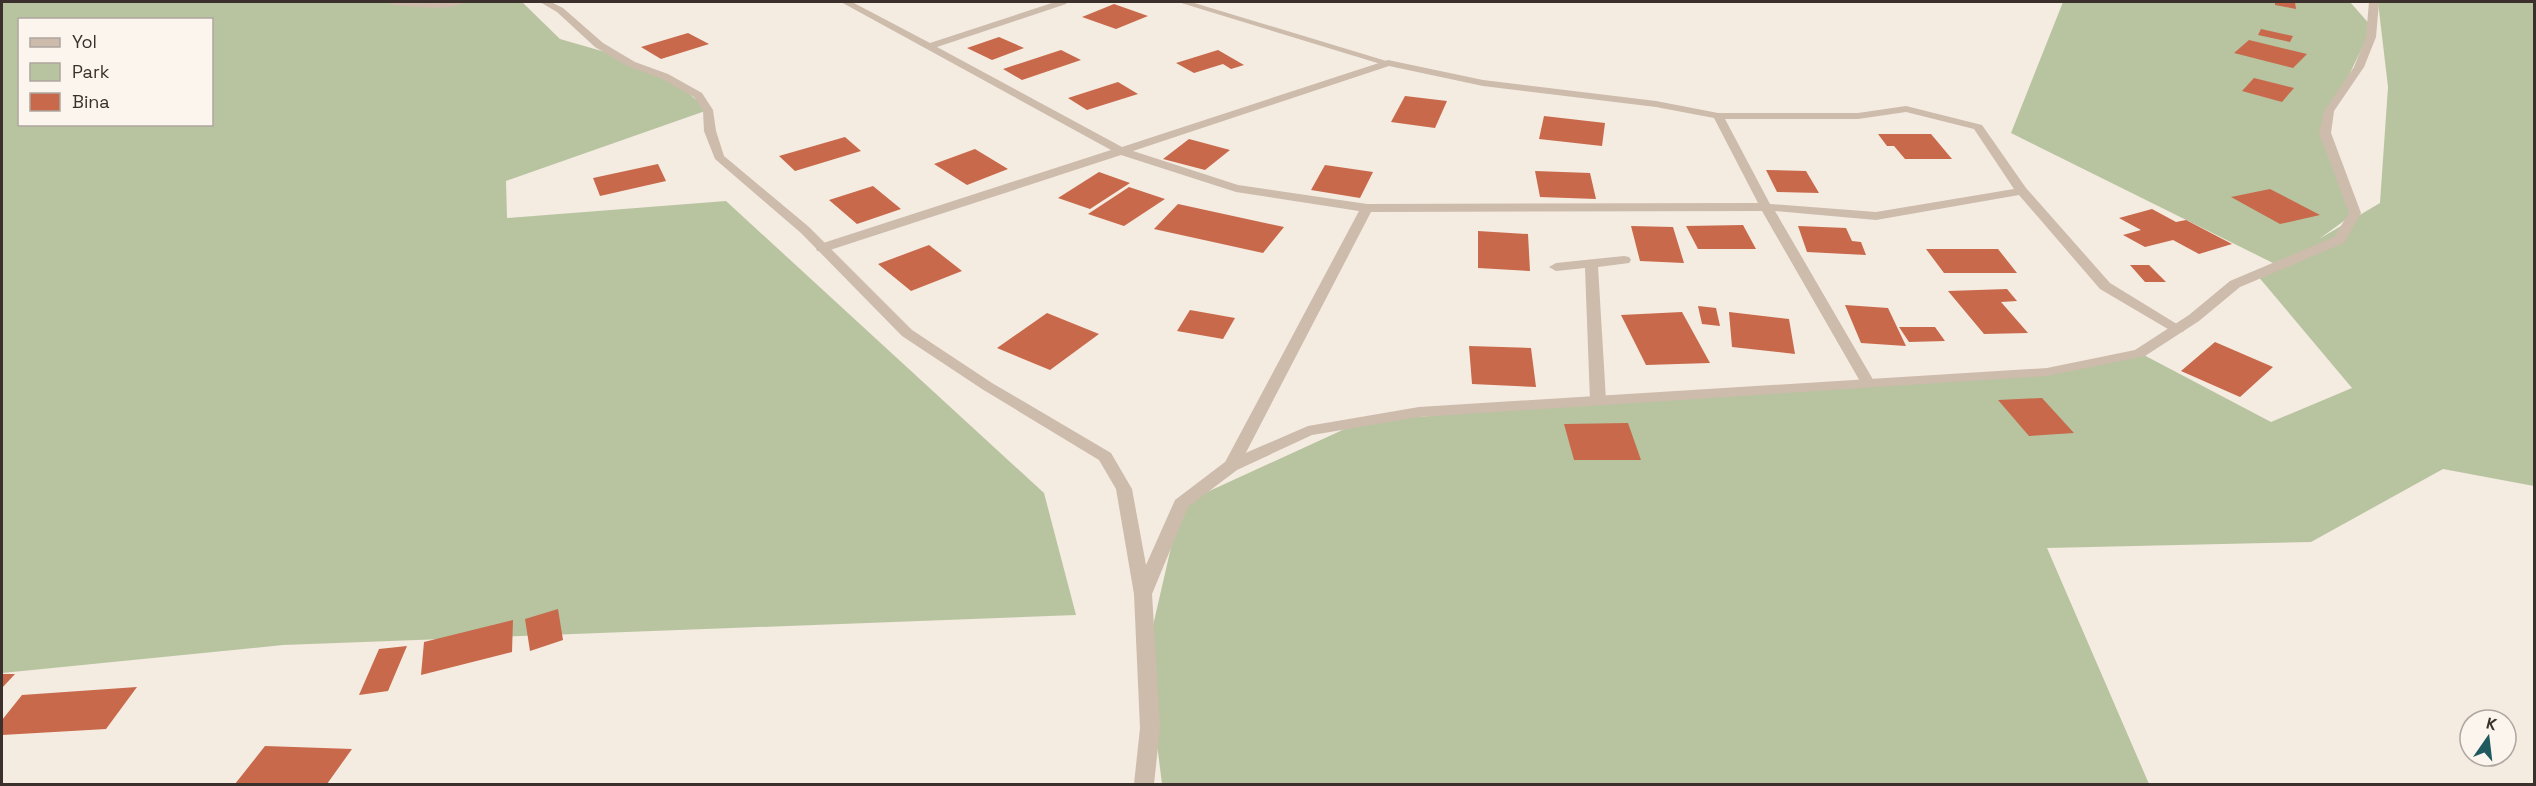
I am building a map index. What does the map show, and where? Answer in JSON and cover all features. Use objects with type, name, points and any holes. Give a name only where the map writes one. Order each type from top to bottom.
[{"type":"street","points":[[392,2],[441,4],[459,2]]},
{"type":"street","points":[[545,2],[560,10],[599,45],[632,64],[664,76],[698,95],[708,110],[710,131],[719,157],[822,248],[907,333],[987,386],[1105,457],[1124,489],[1143,594],[1150,728],[1144,784]]},
{"type":"street","points":[[846,2],[1120,151],[1236,188],[1367,208],[1766,207],[1876,216],[2022,191]]},
{"type":"street","points":[[929,47],[1063,2]]},
{"type":"street","points":[[1183,2],[1388,63],[1483,83],[1656,104],[1718,116],[1858,116],[1906,109],[1978,127],[2022,191],[2105,286],[2178,329]]},
{"type":"street","points":[[1143,594],[1181,504],[1232,466],[1308,431],[1419,412],[2047,372],[2140,353],[2178,329],[2235,284],[2339,240],[2355,213],[2325,133],[2329,111],[2359,67],[2371,36],[2374,2]]},
{"type":"street","points":[[822,248],[1388,63]]},
{"type":"street","points":[[1718,116],[1766,207],[1868,383]]},
{"type":"street","points":[[1232,466],[1367,208]]},
{"type":"street","points":[[1557,267],[1624,260]]},
{"type":"street","points":[[1592,265],[1598,400]]},
{"type":"green space","points":[[2,2],[522,2],[560,39],[619,56],[678,84],[708,110],[506,181],[507,218],[726,201],[1044,493],[1076,615],[283,645],[2,673]]},
{"type":"green space","points":[[2063,2],[2350,2],[2372,27],[2327,121],[2355,213],[2319,239],[2380,203],[2388,87],[2378,2],[2534,2],[2534,486],[2443,469],[2311,542],[2047,548],[2149,784],[1162,784],[1146,656],[1181,504],[1360,422],[1626,399],[2047,372],[2140,353],[2271,422],[2352,388],[2257,275],[2275,264],[2011,133]]},
{"type":"building","points":[[2275,2],[2295,2],[2296,9],[2275,5]]},
{"type":"building","points":[[1114,4],[1148,16],[1116,29],[1082,17]]},
{"type":"building","points":[[2261,29],[2293,36],[2290,42],[2258,35]]},
{"type":"building","points":[[688,33],[709,44],[661,59],[641,47]]},
{"type":"building","points":[[999,37],[1024,48],[992,60],[967,48]]},
{"type":"building","points":[[2249,40],[2307,54],[2293,68],[2234,53]]},
{"type":"building","points":[[1061,50],[1081,60],[1022,80],[1003,69]]},
{"type":"building","points":[[1218,50],[1244,65],[1231,69],[1223,64],[1194,73],[1176,63]]},
{"type":"building","points":[[2254,78],[2294,88],[2282,102],[2242,91]]},
{"type":"building","points":[[1118,82],[1138,94],[1087,110],[1068,98]]},
{"type":"building","points":[[1405,96],[1447,101],[1435,128],[1391,122]]},
{"type":"building","points":[[1544,116],[1605,123],[1602,146],[1539,139]]},
{"type":"building","points":[[1878,134],[1931,134],[1952,159],[1905,159],[1894,146],[1887,146]]},
{"type":"building","points":[[845,137],[861,151],[795,171],[779,156]]},
{"type":"building","points":[[1189,139],[1230,150],[1205,170],[1163,159]]},
{"type":"building","points":[[975,149],[1008,169],[967,185],[934,164]]},
{"type":"building","points":[[658,164],[666,181],[600,196],[593,178]]},
{"type":"building","points":[[1325,165],[1373,172],[1360,198],[1311,190]]},
{"type":"building","points":[[1766,170],[1806,171],[1819,193],[1777,192]]},
{"type":"building","points":[[1535,171],[1590,173],[1596,199],[1540,197]]},
{"type":"building","points":[[1099,172],[1130,183],[1090,209],[1058,198]]},
{"type":"building","points":[[873,186],[901,209],[857,224],[829,200]]},
{"type":"building","points":[[1129,187],[1165,199],[1124,226],[1088,214]]},
{"type":"building","points":[[2270,189],[2320,215],[2280,224],[2231,197]]},
{"type":"building","points":[[1178,204],[1284,227],[1263,253],[1154,229]]},
{"type":"building","points":[[2152,209],[2176,222],[2186,220],[2232,244],[2199,254],[2173,240],[2145,247],[2123,235],[2141,230],[2119,218]]},
{"type":"building","points":[[1743,225],[1756,249],[1698,249],[1686,226]]},
{"type":"building","points":[[1631,226],[1673,227],[1684,263],[1640,261]]},
{"type":"building","points":[[1798,226],[1846,228],[1852,241],[1861,242],[1866,255],[1807,252]]},
{"type":"building","points":[[1478,231],[1528,234],[1530,271],[1478,268]]},
{"type":"building","points":[[929,245],[962,271],[911,291],[878,264]]},
{"type":"building","points":[[1926,249],[1998,249],[2017,273],[1944,273]]},
{"type":"building","points":[[2130,265],[2149,265],[2166,282],[2145,282]]},
{"type":"building","points":[[2007,289],[2017,301],[2001,302],[2028,333],[1984,334],[1948,291]]},
{"type":"building","points":[[1845,305],[1888,308],[1906,346],[1861,343]]},
{"type":"building","points":[[1698,306],[1716,308],[1720,326],[1702,324]]},
{"type":"building","points":[[1190,310],[1235,318],[1223,339],[1177,331]]},
{"type":"building","points":[[1682,312],[1710,363],[1646,365],[1621,315]]},
{"type":"building","points":[[1729,312],[1789,319],[1795,354],[1732,347]]},
{"type":"building","points":[[1047,313],[1099,334],[1050,370],[997,348]]},
{"type":"building","points":[[1899,327],[1935,327],[1945,341],[1909,342]]},
{"type":"building","points":[[2215,342],[2273,367],[2240,397],[2181,371]]},
{"type":"building","points":[[1469,346],[1531,348],[1536,387],[1472,384]]},
{"type":"building","points":[[2042,398],[2074,433],[2029,436],[1998,400]]},
{"type":"building","points":[[1628,423],[1641,460],[1574,460],[1564,424]]},
{"type":"building","points":[[558,609],[563,640],[530,651],[525,619]]},
{"type":"building","points":[[513,620],[512,652],[421,675],[424,642]]},
{"type":"building","points":[[407,646],[388,691],[359,695],[379,649]]},
{"type":"building","points":[[2,674],[15,674],[2,688]]},
{"type":"building","points":[[137,687],[106,729],[2,735],[2,720],[22,695]]},
{"type":"building","points":[[265,746],[352,749],[327,784],[235,784]]}]
